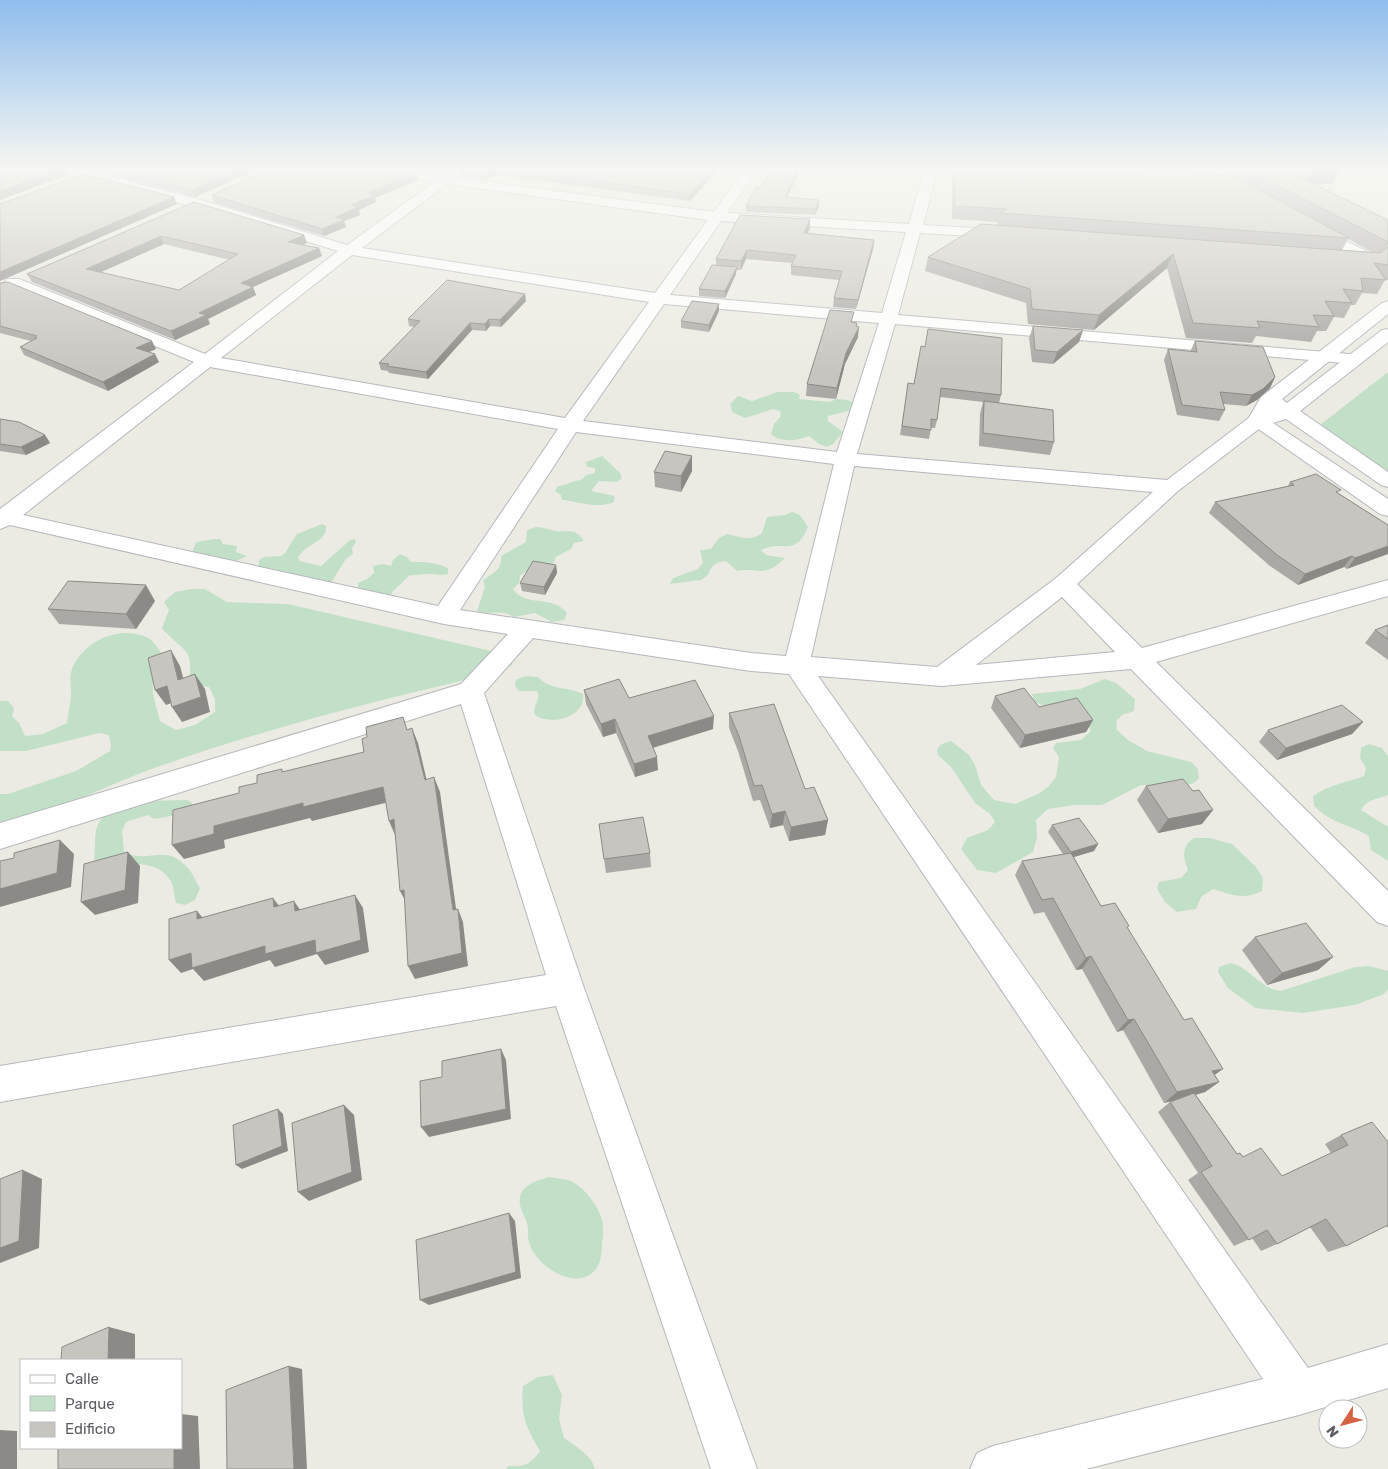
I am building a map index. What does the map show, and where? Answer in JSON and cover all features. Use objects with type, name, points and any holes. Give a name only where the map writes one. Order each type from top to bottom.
[{"type":"street","points":[[302,236],[349,250],[661,299],[1355,359]]},
{"type":"street","points":[[1,518],[208,361],[369,236]]},
{"type":"street","points":[[444,616],[570,425],[704,236]]},
{"type":"street","points":[[914,236],[890,318],[845,459],[796,665],[1299,1392]]},
{"type":"street","points":[[1327,236],[1388,268]]},
{"type":"street","points":[[1332,257],[1372,260]]},
{"type":"street","points":[[14,282],[208,361],[570,425],[845,459],[1171,487]]},
{"type":"street","points":[[1258,421],[1270,400],[1388,306]]},
{"type":"street","points":[[942,677],[1063,584],[1171,487],[1258,421],[1286,413],[1388,334]]},
{"type":"street","points":[[1270,400],[1286,413],[1388,481]]},
{"type":"street","points":[[1258,421],[1388,509]]},
{"type":"street","points":[[1,518],[444,616],[751,662],[942,677],[1136,659],[1388,588]]},
{"type":"street","points":[[1063,584],[1388,912]]},
{"type":"street","points":[[0,836],[470,691],[528,628]]},
{"type":"street","points":[[470,691],[567,988],[734,1469]]},
{"type":"street","points":[[0,1084],[567,988]]},
{"type":"street","points":[[993,1469],[1299,1392],[1388,1366]]},
{"type":"green space","points":[[1388,372],[1388,471],[1320,425]]},
{"type":"green space","points":[[777,392],[794,392],[800,395],[799,399],[830,402],[836,399],[848,400],[854,403],[849,411],[828,416],[828,421],[843,432],[833,444],[827,447],[819,444],[809,436],[784,440],[771,434],[774,424],[781,416],[780,411],[773,409],[745,418],[732,412],[730,404],[738,396],[752,401]]},
{"type":"green space","points":[[602,456],[620,473],[622,478],[617,482],[599,481],[591,491],[615,496],[614,502],[595,505],[562,500],[561,495],[555,491],[558,486],[581,480],[586,475],[595,473],[595,468],[587,467],[586,462]]},
{"type":"green space","points":[[792,512],[800,515],[808,527],[803,536],[793,545],[769,547],[761,550],[766,555],[785,558],[778,564],[761,571],[737,571],[726,561],[722,561],[714,565],[708,575],[701,580],[670,584],[673,578],[698,569],[703,563],[700,550],[711,549],[719,538],[727,534],[745,538],[758,536],[762,533],[767,517],[785,515]]},
{"type":"green space","points":[[322,524],[326,526],[326,531],[320,539],[301,553],[298,558],[300,561],[321,566],[350,540],[355,539],[356,542],[352,548],[353,554],[346,559],[330,585],[259,567],[259,560],[264,557],[281,556],[285,553],[297,534]]},
{"type":"green space","points":[[536,527],[575,532],[584,541],[574,543],[571,549],[556,557],[553,564],[532,566],[520,576],[519,583],[513,589],[518,595],[525,598],[561,607],[567,613],[564,620],[552,622],[535,613],[514,617],[500,612],[487,613],[477,611],[485,587],[483,580],[494,573],[499,567],[501,556],[526,542],[527,530]]},
{"type":"green space","points":[[220,539],[223,544],[237,546],[236,552],[247,556],[230,564],[192,553],[196,542]]},
{"type":"green space","points":[[400,554],[407,557],[411,562],[430,563],[448,568],[448,574],[410,575],[392,592],[391,599],[358,590],[358,583],[374,573],[373,566],[383,564],[391,566],[393,560]]},
{"type":"green space","points":[[205,589],[227,602],[288,604],[504,654],[512,659],[512,665],[500,672],[414,692],[286,726],[140,773],[62,806],[0,822],[0,794],[8,794],[76,771],[110,751],[109,735],[99,733],[26,751],[0,751],[0,701],[8,701],[14,708],[12,716],[19,723],[25,736],[43,734],[67,723],[71,700],[70,678],[72,669],[84,651],[103,638],[124,633],[135,634],[149,638],[159,649],[162,654],[153,680],[153,694],[160,721],[176,730],[195,725],[215,712],[215,699],[209,687],[193,682],[190,675],[190,659],[187,653],[162,628],[169,610],[164,602],[175,592]]},
{"type":"green space","points":[[525,676],[538,677],[548,684],[583,694],[579,709],[566,718],[558,720],[549,720],[535,715],[537,691],[519,691],[515,686],[516,680]]},
{"type":"green space","points":[[1105,679],[1116,683],[1135,699],[1134,711],[1122,715],[1116,721],[1117,730],[1128,740],[1147,751],[1191,762],[1198,769],[1199,778],[1194,783],[1186,785],[1141,785],[1102,805],[1075,805],[1048,809],[1036,820],[1037,838],[1033,852],[996,873],[977,870],[961,849],[967,838],[988,830],[995,822],[990,814],[975,803],[951,767],[938,755],[937,750],[940,745],[951,741],[969,755],[975,765],[981,785],[994,800],[1015,804],[1040,793],[1056,777],[1059,757],[1053,748],[1056,743],[1081,740],[1091,731],[1084,716],[1062,707],[1041,705],[1034,701],[1032,694],[1080,689]]},
{"type":"green space","points":[[1369,744],[1382,748],[1388,756],[1388,795],[1370,801],[1361,810],[1388,827],[1388,861],[1371,850],[1369,836],[1328,817],[1314,806],[1313,796],[1332,786],[1364,776],[1366,768],[1360,758],[1361,748]]},
{"type":"green space","points":[[187,800],[192,803],[194,808],[189,811],[154,819],[148,815],[126,822],[122,831],[124,851],[140,856],[171,856],[188,868],[200,888],[195,900],[185,905],[176,903],[171,882],[163,872],[155,867],[136,864],[96,867],[94,857],[95,840],[98,825],[106,814],[116,807],[129,803]]},
{"type":"green space","points":[[1194,838],[1210,838],[1232,844],[1256,867],[1263,878],[1262,891],[1243,896],[1232,895],[1213,889],[1201,897],[1196,909],[1177,912],[1165,902],[1157,889],[1159,882],[1181,878],[1188,870],[1184,852],[1187,845]]},
{"type":"green space","points":[[1231,963],[1244,969],[1261,983],[1281,991],[1355,967],[1369,966],[1388,971],[1388,989],[1384,994],[1355,1005],[1303,1013],[1255,1008],[1228,988],[1218,972],[1219,967]]},
{"type":"green space","points":[[549,1177],[568,1180],[580,1187],[592,1199],[600,1214],[603,1232],[600,1261],[592,1273],[584,1277],[575,1279],[556,1273],[540,1260],[529,1243],[527,1223],[520,1205],[521,1193],[528,1185]]},
{"type":"green space","points":[[553,1375],[562,1395],[559,1419],[564,1438],[587,1455],[595,1469],[506,1469],[508,1466],[527,1464],[540,1451],[525,1420],[522,1404],[523,1386],[538,1377]]},
{"type":"building","points":[[0,236],[85,236],[0,272]]},
{"type":"building","points":[[116,236],[303,236],[288,242],[319,248],[241,283],[253,287],[199,313],[206,315],[171,331],[27,274]],"holes":[[[161,236],[238,254],[179,290],[86,269]]]},
{"type":"building","points":[[729,236],[830,236],[874,240],[858,300],[834,298],[842,271],[791,266],[796,255],[747,250],[741,261],[716,259]]},
{"type":"building","points":[[962,236],[1140,236],[1380,253],[1388,247],[1388,265],[1374,263],[1386,280],[1361,278],[1363,291],[1343,289],[1352,303],[1325,301],[1334,316],[1313,315],[1319,327],[1257,321],[1260,328],[1193,323],[1173,254],[1099,315],[1032,309],[1030,289],[928,257]]},
{"type":"building","points":[[1315,236],[1344,236],[1349,238]]},
{"type":"building","points":[[1375,236],[1388,236],[1388,244]]},
{"type":"building","points":[[712,265],[737,267],[725,291],[699,289]]},
{"type":"building","points":[[447,280],[525,294],[500,320],[489,319],[485,324],[470,323],[426,372],[379,363],[420,321],[408,319]]},
{"type":"building","points":[[8,282],[152,341],[136,348],[155,354],[103,382],[20,347],[37,338],[34,338],[37,336],[0,326],[0,283]]},
{"type":"building","points":[[692,301],[719,304],[709,325],[681,321]]},
{"type":"building","points":[[830,310],[854,312],[851,322],[857,323],[856,326],[859,327],[846,353],[837,388],[807,384]]},
{"type":"building","points":[[1033,326],[1083,330],[1057,352],[1035,350]]},
{"type":"building","points":[[928,329],[1002,338],[1001,395],[941,388],[937,420],[931,419],[931,430],[902,426],[908,383],[914,384],[921,346],[925,347]]},
{"type":"building","points":[[1195,341],[1263,347],[1275,377],[1263,389],[1252,395],[1220,392],[1225,410],[1182,405],[1168,349],[1197,352]]},
{"type":"building","points":[[984,401],[1053,410],[1054,442],[983,433]]},
{"type":"building","points":[[0,419],[19,422],[45,435],[21,447],[0,444]]},
{"type":"building","points":[[665,451],[692,456],[681,476],[654,472]]},
{"type":"building","points":[[1316,474],[1341,490],[1336,492],[1388,525],[1388,546],[1355,558],[1352,556],[1305,574],[1277,555],[1215,502],[1294,485],[1290,482]]},
{"type":"building","points":[[533,561],[556,565],[544,587],[520,583]]},
{"type":"building","points":[[68,581],[146,585],[126,614],[48,609]]},
{"type":"building","points":[[1388,625],[1388,639],[1375,630]]},
{"type":"building","points":[[171,650],[178,680],[195,674],[201,697],[172,707],[167,686],[155,690],[148,658]]},
{"type":"building","points":[[619,679],[629,698],[695,680],[714,716],[648,736],[657,757],[634,764],[615,719],[601,724],[584,690]]},
{"type":"building","points":[[1024,688],[1039,707],[1077,698],[1093,720],[1025,735],[995,696]]},
{"type":"building","points":[[774,704],[805,789],[814,787],[828,820],[791,827],[785,811],[772,814],[762,785],[754,786],[739,736],[729,713]]},
{"type":"building","points":[[1342,705],[1363,722],[1286,748],[1268,730]]},
{"type":"building","points":[[403,717],[407,730],[412,728],[425,780],[434,777],[453,910],[458,909],[462,953],[408,966],[404,890],[400,891],[394,819],[389,821],[383,787],[303,807],[303,803],[214,826],[214,834],[172,845],[173,810],[239,793],[239,787],[257,783],[257,775],[282,769],[282,772],[364,752],[362,739],[367,737],[366,727]]},
{"type":"building","points":[[1183,779],[1193,791],[1199,790],[1213,810],[1168,819],[1146,786]]},
{"type":"building","points":[[643,817],[650,853],[604,859],[599,824]]},
{"type":"building","points":[[1079,818],[1098,844],[1071,852],[1052,825]]},
{"type":"building","points":[[60,840],[57,873],[0,889],[0,861],[14,858],[14,853]]},
{"type":"building","points":[[128,852],[125,890],[81,902],[84,864]]},
{"type":"building","points":[[1071,853],[1101,906],[1115,903],[1129,926],[1127,927],[1184,1020],[1192,1018],[1223,1069],[1212,1071],[1219,1082],[1177,1092],[1134,1019],[1128,1020],[1091,956],[1086,958],[1053,898],[1042,900],[1022,861]]},
{"type":"building","points":[[355,895],[361,940],[316,953],[315,940],[265,954],[265,946],[192,968],[191,953],[169,960],[169,919],[197,911],[197,919],[273,898],[274,907],[294,901],[295,911]]},
{"type":"building","points":[[1306,923],[1333,957],[1282,973],[1255,937]]},
{"type":"building","points":[[501,1049],[506,1109],[421,1127],[420,1081],[442,1077],[442,1061]]},
{"type":"building","points":[[1194,1093],[1237,1154],[1240,1153],[1243,1157],[1261,1148],[1282,1176],[1348,1145],[1341,1135],[1372,1122],[1388,1142],[1388,1225],[1346,1246],[1326,1219],[1277,1244],[1267,1230],[1249,1240],[1201,1172],[1212,1166],[1170,1102]]},
{"type":"building","points":[[344,1105],[352,1172],[298,1192],[292,1123]]},
{"type":"building","points":[[278,1109],[282,1146],[236,1165],[233,1125]]},
{"type":"building","points":[[23,1170],[19,1241],[0,1248],[0,1179]]},
{"type":"building","points":[[509,1213],[516,1272],[420,1300],[416,1240]]},
{"type":"building","points":[[109,1327],[108,1359],[61,1359],[62,1347]]},
{"type":"building","points":[[289,1366],[294,1469],[227,1469],[226,1390]]},
{"type":"building","points":[[58,1449],[174,1449],[174,1469],[58,1469]]}]
